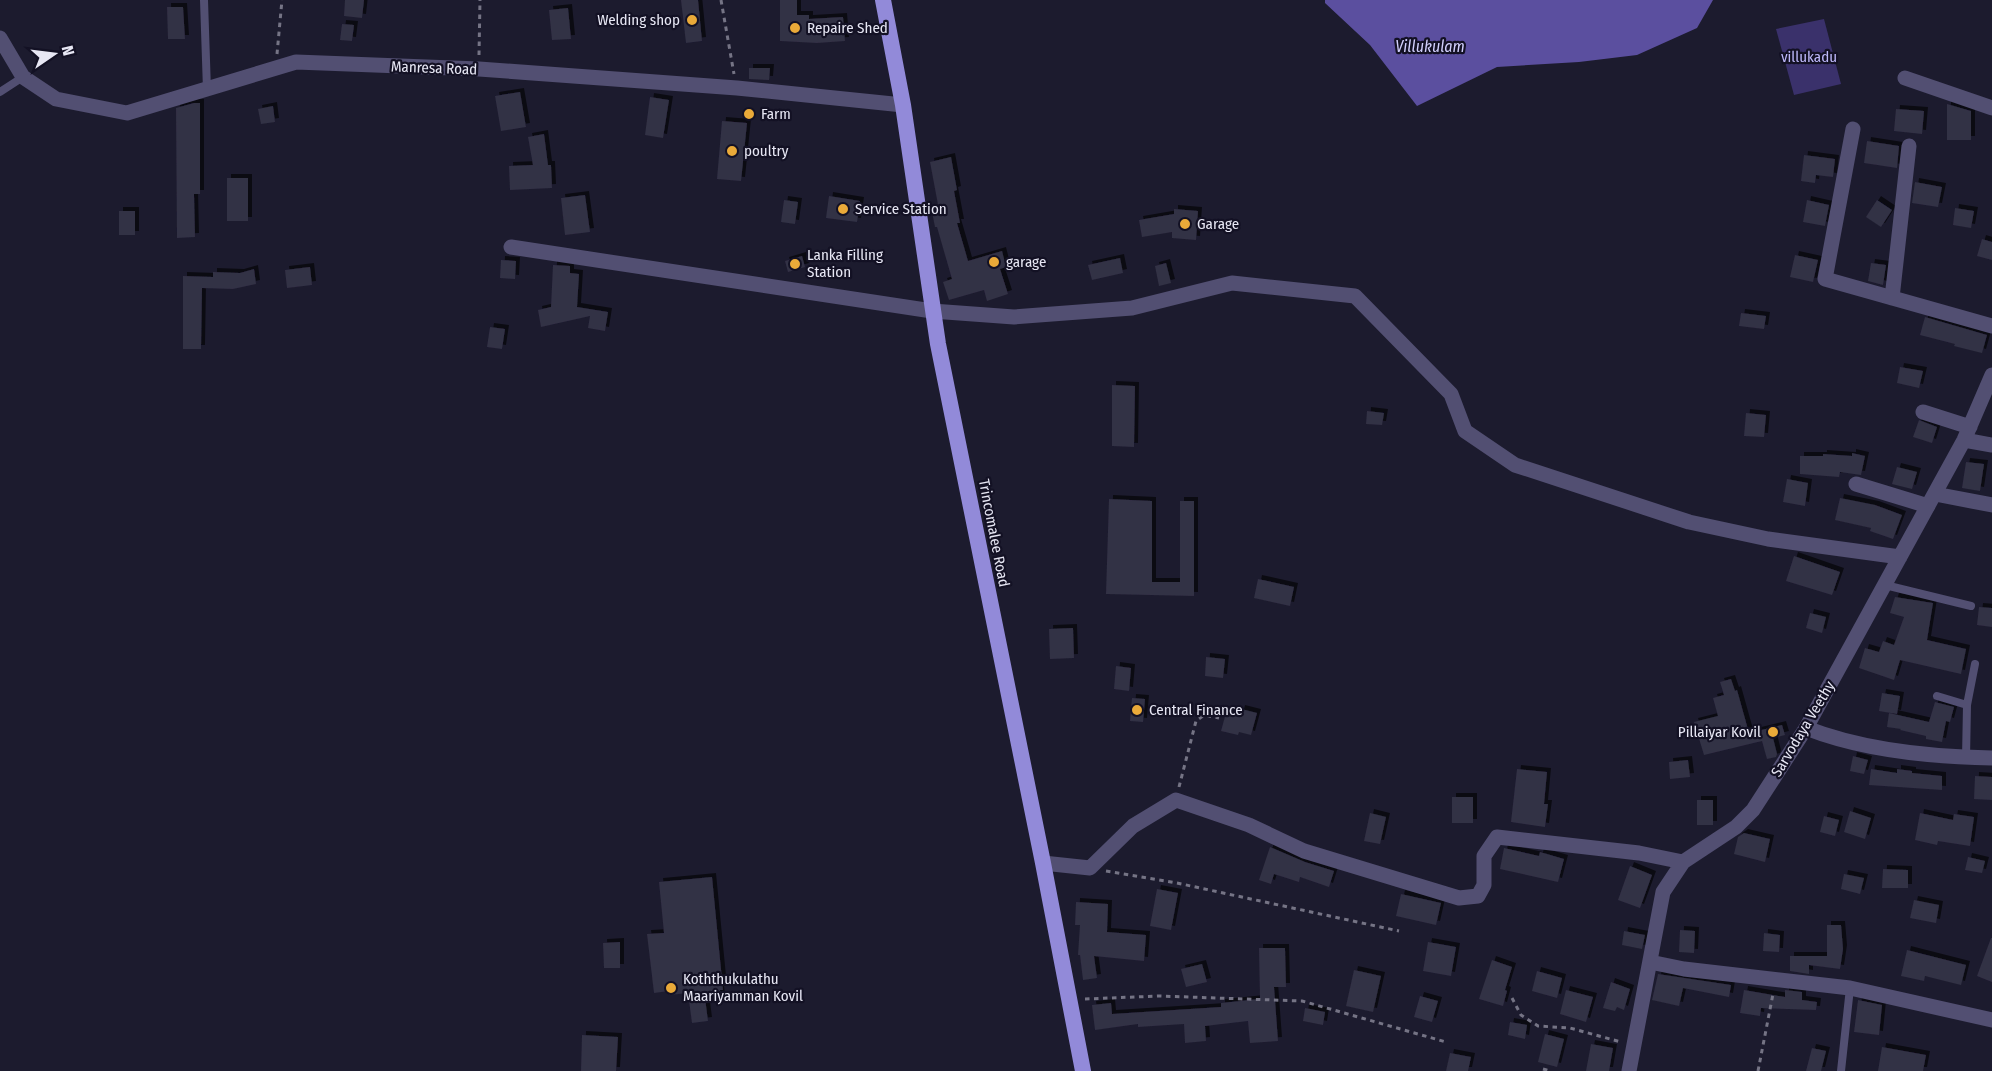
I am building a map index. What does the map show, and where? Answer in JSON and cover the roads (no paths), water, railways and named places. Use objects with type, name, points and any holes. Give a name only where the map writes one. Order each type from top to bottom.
[{"type":"highway","name":"Trincomalee Road","points":[[883,0],[903,105],[932,311],[1083,1071]]},
{"type":"street","name":"Manresa Road","points":[[0,38],[22,76],[56,99],[127,113],[296,62],[479,69],[737,88],[903,105]]},
{"type":"street","points":[[1905,78],[1992,108]]},
{"type":"street","points":[[1853,129],[1825,279],[1992,326]]},
{"type":"street","points":[[1892,298],[1909,146]]},
{"type":"street","points":[[511,247],[932,311],[1014,317],[1132,308],[1232,283],[1355,296],[1450,394],[1466,432],[1515,465],[1689,522],[1768,539],[1899,557]]},
{"type":"street","name":"Sarvodaya Veethy","points":[[1629,1071],[1663,892],[1683,862],[1736,827],[1754,810],[1806,728],[1885,585],[1967,434],[1992,375]]},
{"type":"street","points":[[1923,412],[1992,445]]},
{"type":"street","points":[[1856,484],[1931,500],[1992,506]]},
{"type":"street","points":[[1806,728],[1833,738],[1866,746],[1966,758],[1992,758]]},
{"type":"street","points":[[1043,863],[1090,868],[1133,826],[1176,800],[1250,825],[1304,851],[1460,898],[1478,896],[1484,885],[1484,856],[1497,837],[1639,853],[1683,862]]},
{"type":"street","points":[[1650,962],[1684,969],[1850,988],[1992,1020]]},
{"type":"lane","points":[[204,0],[207,90]]},
{"type":"lane","points":[[0,92],[22,76]]},
{"type":"lane","points":[[1885,585],[1971,606]]},
{"type":"lane","points":[[1966,758],[1967,705],[1975,664]]},
{"type":"lane","points":[[1937,696],[1967,705]]},
{"type":"lane","points":[[1841,1071],[1850,988]]},
{"type":"water","name":"Villukulam","points":[[1325,0],[1713,0],[1697,28],[1637,55],[1579,62],[1497,67],[1417,106],[1370,45],[1325,3]]},
{"type":"place","name":"Welding shop","points":[[692,20]]},
{"type":"place","name":"Repaire Shed","points":[[795,28]]},
{"type":"place","name":"Farm","points":[[749,114]]},
{"type":"place","name":"poultry","points":[[732,151]]},
{"type":"place","name":"Service Station","points":[[843,209]]},
{"type":"place","name":"Garage","points":[[1185,224]]},
{"type":"place","name":"garage","points":[[994,262]]},
{"type":"place","name":"Lanka Filling Station","points":[[795,264]]},
{"type":"place","name":"Central Finance","points":[[1137,710]]},
{"type":"place","name":"Pillaiyar Kovil","points":[[1773,732]]},
{"type":"place","name":"Koththukulathu Maariyamman Kovil","points":[[671,988]]},
{"type":"park label","name":"villukadu","points":[[1809,57]]}]
